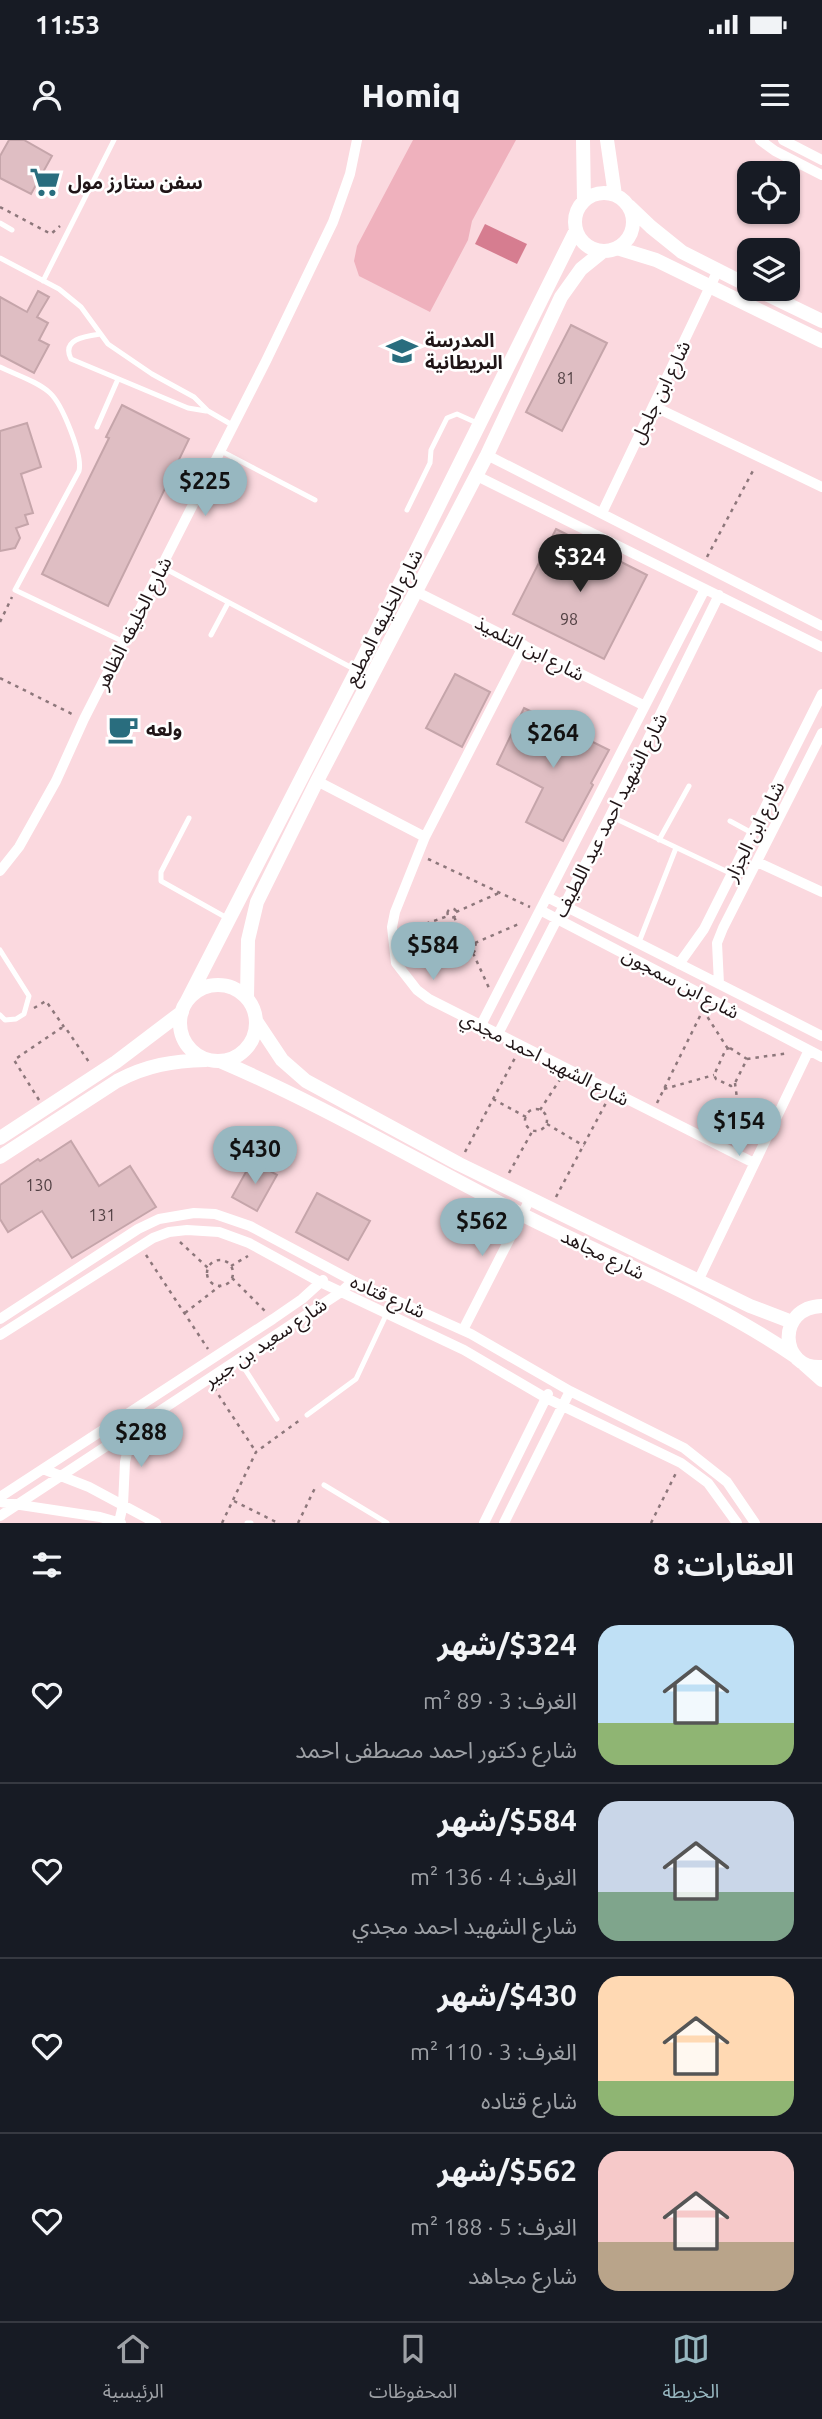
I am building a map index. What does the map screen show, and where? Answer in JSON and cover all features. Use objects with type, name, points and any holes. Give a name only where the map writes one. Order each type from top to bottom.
[{"type":"street","name":"شارع الخليفه الظاهر","points":[[0,871],[19,846],[56,782],[84,719],[234,426],[333,222],[350,174],[357,140]]},
{"type":"street","points":[[583,140],[584,201]]},
{"type":"street","points":[[607,140],[615,195]]},
{"type":"street","points":[[760,140],[775,151],[822,175]]},
{"type":"street","points":[[783,140],[822,160]]},
{"type":"street","points":[[737,280],[682,252],[615,195],[600,193],[584,201],[577,210],[576,230],[583,243],[591,249],[602,251],[617,248],[656,260],[822,341]]},
{"type":"street","points":[[617,248],[631,234],[633,225],[629,206]]},
{"type":"street","name":"شارع الخليفه المطيع","points":[[0,1138],[152,1036],[184,1006],[230,920],[576,230]]},
{"type":"street","name":"شارع الخليفه المطيع","points":[[247,998],[248,940],[257,902],[487,455],[561,297],[581,269],[602,251]]},
{"type":"street","name":"شارع ابن جلجل","points":[[602,513],[718,271]]},
{"type":"street","points":[[781,301],[822,321]]},
{"type":"street","points":[[653,406],[822,487]]},
{"type":"street","points":[[487,455],[822,626]]},
{"type":"street","points":[[475,475],[822,647]]},
{"type":"street","name":"شارع الشهيد احمد عبد اللطيف","points":[[481,1025],[705,589]]},
{"type":"street","name":"شارع ابن التلميذ","points":[[415,591],[645,706]]},
{"type":"street","name":"شارع الشهيد احمد عبد اللطيف","points":[[498,1034],[565,906],[719,595]]},
{"type":"street","points":[[396,963],[392,935],[395,912],[418,854],[524,646]]},
{"type":"street","name":"شارع ابن الجزار","points":[[679,964],[700,936],[822,694]]},
{"type":"street","name":"شارع ابن الجزار","points":[[719,984],[718,943],[822,733]]},
{"type":"street","points":[[317,781],[425,837]]},
{"type":"street","points":[[267,844],[281,852]]},
{"type":"street","points":[[757,862],[822,892]]},
{"type":"street","name":"شارع ابن سمجون","points":[[547,897],[822,1036]]},
{"type":"street","name":"شارع ابن سمجون","points":[[538,913],[558,919],[822,1057]]},
{"type":"street","name":"شارع الشهيد احمد مجدي","points":[[396,963],[417,990],[429,999],[749,1161]]},
{"type":"street","points":[[0,1157],[136,1071],[168,1062],[214,1061],[232,1059],[242,1053],[255,1033],[256,1021],[252,1004],[236,989],[223,985],[209,986],[197,991],[184,1006],[180,1024],[188,1047],[197,1055],[214,1061]]},
{"type":"street","name":"شارع مجاهد","points":[[256,1021],[282,1060],[306,1081],[502,1186],[757,1309],[792,1322]]},
{"type":"street","points":[[698,1281],[749,1161],[809,1050]]},
{"type":"street","name":"شارع مجاهد","points":[[214,1061],[293,1093],[522,1215],[748,1326],[799,1360],[822,1380]]},
{"type":"street","points":[[447,1342],[463,1330],[530,1199]]},
{"type":"street","name":"شارع قتاده","points":[[0,1319],[138,1229],[159,1219],[194,1213],[215,1214],[250,1226],[353,1281],[463,1330],[570,1391],[684,1448],[727,1482],[755,1523]]},
{"type":"street","name":"شارع قتاده","points":[[0,1335],[139,1244],[169,1232],[219,1232],[260,1249],[320,1282],[464,1350],[546,1398],[681,1463],[708,1483],[737,1523]]},
{"type":"street","name":"شارع سعيد بن جبير","points":[[0,1499],[273,1319],[332,1270]]},
{"type":"street","name":"شارع سعيد بن جبير","points":[[0,1516],[209,1380],[341,1292],[353,1281]]},
{"type":"street","points":[[819,1302],[804,1309],[792,1322],[788,1340],[799,1360],[822,1367]]},
{"type":"street","points":[[463,1330],[464,1350]]},
{"type":"street","points":[[484,1523],[554,1382]]},
{"type":"street","points":[[504,1523],[570,1391]]},
{"type":"street","points":[[0,1499],[17,1506],[100,1517],[120,1523],[125,1462],[132,1430]]},
{"type":"street","points":[[43,1469],[82,1483],[156,1523]]},
{"type":"lane","points":[[43,281],[114,140]]},
{"type":"lane","points":[[0,223],[12,230]]},
{"type":"lane","points":[[0,258],[59,289],[81,307],[108,344],[152,374],[194,397],[208,411],[234,426]]},
{"type":"lane","points":[[100,334],[75,340],[69,346],[71,359],[188,408],[208,411]]},
{"type":"lane","points":[[0,367],[53,395],[78,450],[81,463],[15,590],[124,642]]},
{"type":"lane","points":[[97,427],[118,379]]},
{"type":"lane","points":[[407,510],[430,463],[431,450],[447,418],[457,414],[480,425]]},
{"type":"lane","points":[[221,451],[315,500]]},
{"type":"lane","points":[[162,567],[356,670]]},
{"type":"lane","points":[[211,635],[228,603]]},
{"type":"lane","points":[[659,840],[689,786]]},
{"type":"lane","points":[[610,816],[732,874]]},
{"type":"lane","points":[[189,818],[161,872],[162,881],[230,920]]},
{"type":"lane","points":[[730,821],[752,833]]},
{"type":"lane","points":[[638,943],[676,848]]},
{"type":"lane","points":[[0,950],[29,996],[24,1014],[16,1019],[5,1020],[0,1015]]},
{"type":"lane","points":[[307,1415],[356,1379],[387,1313]]},
{"type":"lane","points":[[239,1360],[277,1419]]},
{"type":"lane","points":[[324,1485],[387,1523]]},
{"type":"path","points":[[0,207],[51,234],[58,229],[64,218]]},
{"type":"path","points":[[703,566],[760,457]]},
{"type":"path","points":[[0,622],[15,590]]},
{"type":"path","points":[[0,678],[84,719]]},
{"type":"path","points":[[418,854],[501,892],[538,913]]},
{"type":"path","points":[[466,940],[454,917],[456,912],[501,892]]},
{"type":"path","points":[[449,916],[447,912],[450,909],[456,912]]},
{"type":"path","points":[[475,943],[538,913]]},
{"type":"path","points":[[392,935],[449,916],[454,917]]},
{"type":"path","points":[[466,940],[475,943]]},
{"type":"path","points":[[462,948],[466,940]]},
{"type":"path","points":[[462,948],[467,954],[472,953],[476,948],[475,943]]},
{"type":"path","points":[[396,963],[462,948]]},
{"type":"path","points":[[472,953],[494,999]]},
{"type":"path","points":[[652,1112],[709,998]]},
{"type":"path","points":[[28,1006],[33,1009],[46,1002],[97,1074]]},
{"type":"path","points":[[703,1010],[728,1049],[744,1055],[747,1059]]},
{"type":"path","points":[[45,1108],[14,1060],[64,1027]]},
{"type":"path","points":[[459,1164],[521,1046]]},
{"type":"path","points":[[664,1089],[714,1075],[728,1049]]},
{"type":"path","points":[[747,1059],[809,1050]]},
{"type":"path","points":[[714,1075],[716,1079],[731,1086],[747,1059]]},
{"type":"path","points":[[540,1110],[567,1069]]},
{"type":"path","points":[[735,1083],[749,1161]]},
{"type":"path","points":[[550,1209],[612,1092]]},
{"type":"path","points":[[493,1099],[526,1117],[528,1126],[533,1130],[539,1130],[547,1123]]},
{"type":"path","points":[[526,1117],[533,1110],[540,1110],[545,1114],[547,1123],[584,1146]]},
{"type":"path","points":[[502,1186],[533,1130]]},
{"type":"path","points":[[169,1232],[208,1268],[210,1280],[221,1285]]},
{"type":"path","points":[[139,1244],[214,1358]]},
{"type":"path","points":[[231,1266],[260,1249]]},
{"type":"path","points":[[208,1268],[217,1260],[225,1261],[231,1266],[232,1278],[273,1319]]},
{"type":"path","points":[[185,1314],[232,1278]]},
{"type":"path","points":[[209,1380],[256,1452]]},
{"type":"path","points":[[222,1523],[256,1452],[307,1415]]},
{"type":"path","points":[[651,1523],[681,1463]]},
{"type":"path","points":[[298,1523],[314,1489],[324,1485]]},
{"type":"path","points":[[233,1501],[277,1523]]},
{"type":"shaded area","points":[[413,140],[516,140],[472,221],[468,240],[430,312],[359,276],[354,261],[357,246]]},
{"type":"shaded area","points":[[485,224],[527,244],[517,264],[475,244]]},
{"type":"building","points":[[9,140],[24,140],[52,156],[31,194],[0,178],[0,156]]},
{"type":"building","points":[[38,291],[49,297],[37,317],[48,323],[39,340],[49,345],[34,373],[0,355],[0,297],[27,312]]},
{"type":"building","points":[[571,325],[607,343],[562,431],[526,412]]},
{"type":"building","points":[[122,405],[189,439],[108,606],[42,574],[109,438],[106,437]]},
{"type":"building","points":[[27,423],[41,467],[21,474],[33,513],[25,515],[28,524],[16,528],[20,538],[15,548],[0,551],[0,431]]},
{"type":"building","points":[[556,529],[647,575],[604,659],[513,614]]},
{"type":"building","points":[[455,674],[490,692],[462,747],[426,728]]},
{"type":"building","points":[[524,708],[609,750],[563,841],[526,822],[543,788],[497,764]]},
{"type":"building","points":[[71,1141],[99,1186],[130,1166],[156,1207],[72,1258],[42,1211],[8,1232],[0,1219],[0,1185]]},
{"type":"building","points":[[252,1161],[277,1175],[257,1211],[232,1197]]},
{"type":"building","points":[[317,1193],[370,1221],[348,1260],[296,1232]]},
{"type":"place","name":"سفن ستارز مول","points":[[45,182]]},
{"type":"place","name":"المدرسة البريطانية","points":[[402,351]]},
{"type":"place","name":"ولعه","points":[[123,729]]}]
